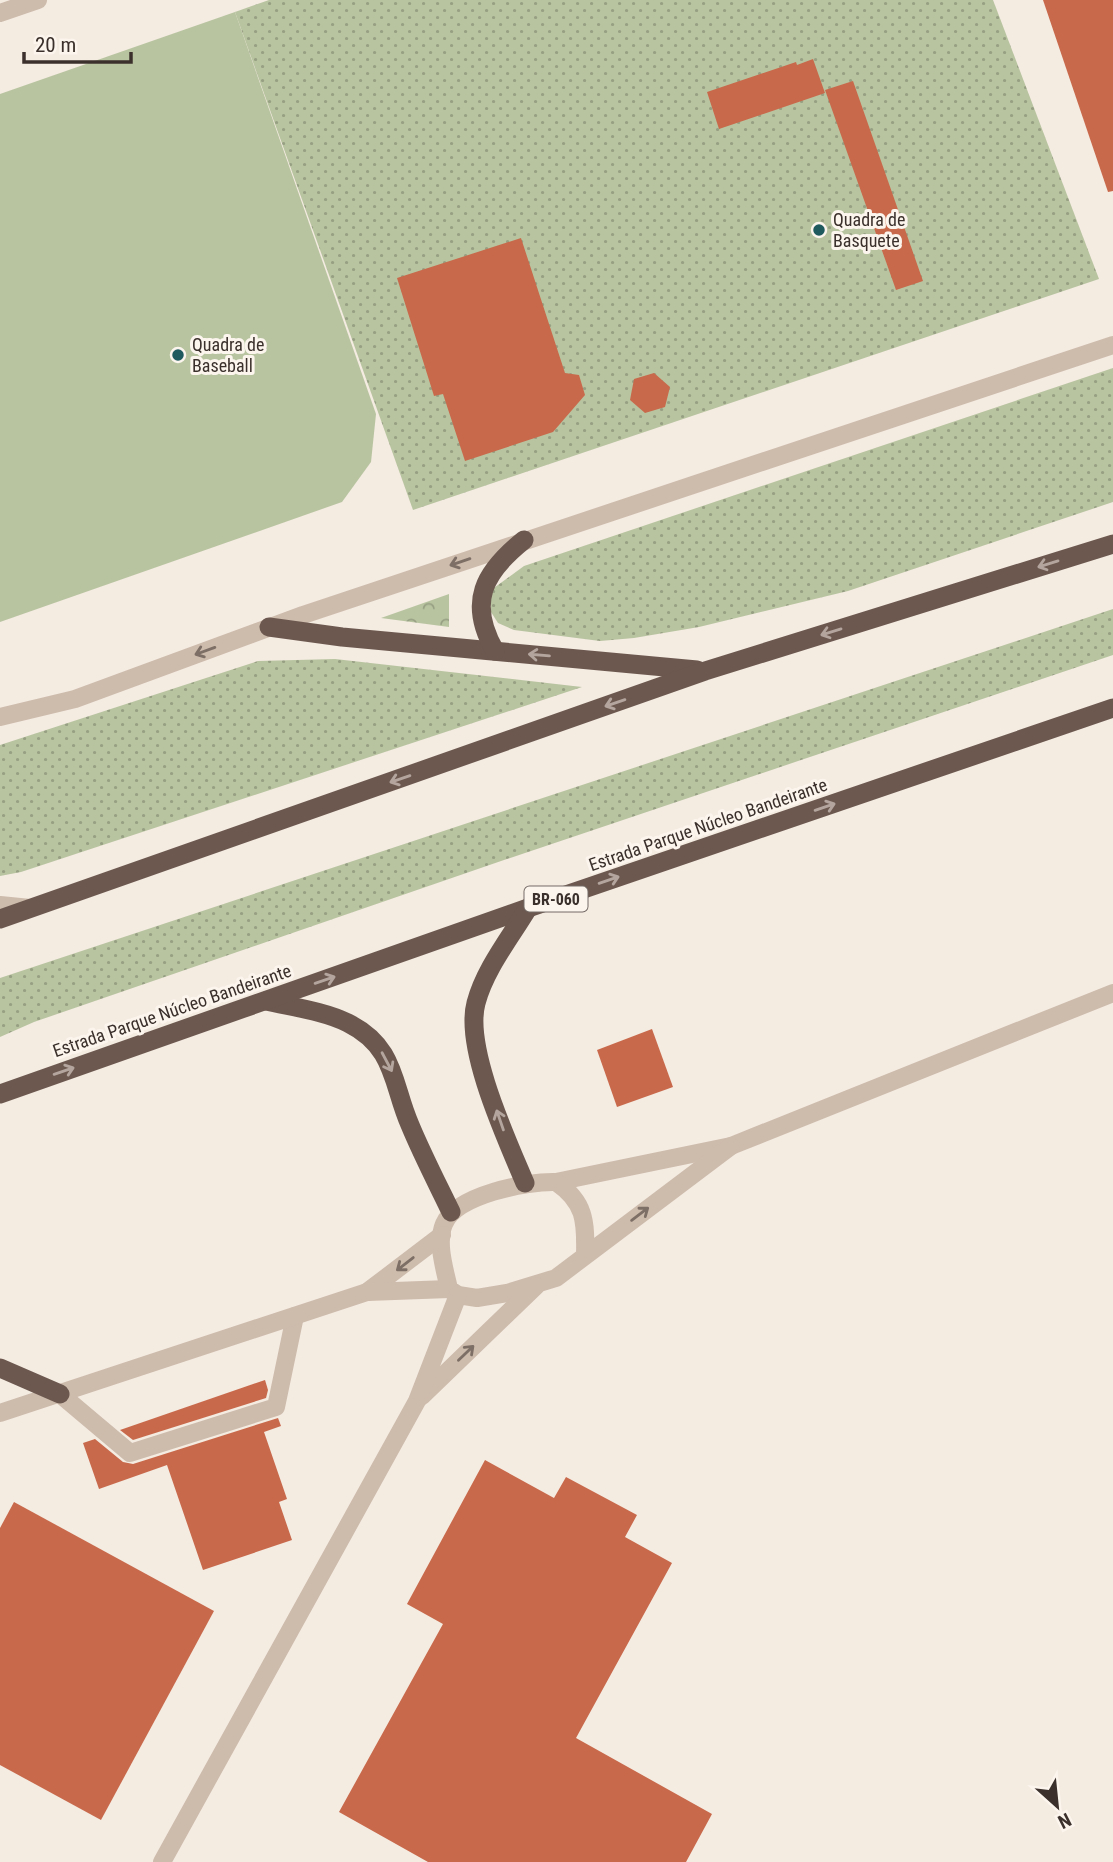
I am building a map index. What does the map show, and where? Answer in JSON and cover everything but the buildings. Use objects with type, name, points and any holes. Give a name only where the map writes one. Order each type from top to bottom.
[{"type":"highway","points":[[495,651],[483,623],[481,600],[487,579],[496,565],[524,540]]},
{"type":"highway","points":[[0,919],[705,671],[1113,544]]},
{"type":"highway","points":[[269,627],[342,637],[705,671]]},
{"type":"highway","name":"Estrada Parque Núcleo Bandeirante","points":[[0,1094],[528,908],[1113,708]]},
{"type":"highway","points":[[525,1183],[508,1144],[482,1067],[474,1028],[475,1006],[481,987],[528,908]]},
{"type":"highway","points":[[266,1001],[348,1023],[365,1034],[384,1054],[397,1081],[408,1122],[451,1212]]},
{"type":"highway","points":[[0,1368],[60,1394]]},
{"type":"street","points":[[0,13],[38,0]]},
{"type":"street","points":[[0,717],[75,699],[269,627],[524,540],[1113,345]]},
{"type":"street","points":[[0,905],[33,908]]},
{"type":"street","points":[[162,1862],[418,1401],[453,1292],[443,1259],[442,1235],[443,1225],[451,1212],[499,1190],[525,1183],[556,1182],[731,1146],[1113,993]]},
{"type":"street","points":[[0,1413],[368,1292],[453,1292],[477,1298],[556,1278],[731,1146]]},
{"type":"street","points":[[556,1182],[577,1200],[586,1231],[585,1255]]},
{"type":"street","points":[[368,1292],[442,1235]]},
{"type":"street","points":[[418,1401],[538,1283]]},
{"type":"street","points":[[60,1394],[130,1453],[276,1407],[295,1316]]},
{"type":"green space","points":[[269,0],[993,0],[1099,279],[413,510],[235,12]]},
{"type":"green space","name":"Quadra de Baseball","points":[[235,12],[376,414],[371,462],[342,502],[0,622],[0,94]]},
{"type":"green space","points":[[1113,368],[1113,502],[848,591],[699,627],[600,641],[514,630],[498,623],[491,612],[491,590],[524,566]]},
{"type":"green space","points":[[449,594],[449,627],[381,618]]},
{"type":"green space","points":[[1113,609],[1113,655],[504,860],[34,1022],[0,1037],[0,978]]},
{"type":"green space","points":[[335,659],[582,687],[21,872],[0,876],[0,745],[258,661]]},
{"type":"place","name":"Quadra de Basquete","points":[[819,230]]},
{"type":"place","name":"Quadra de Baseball","points":[[178,355]]}]
